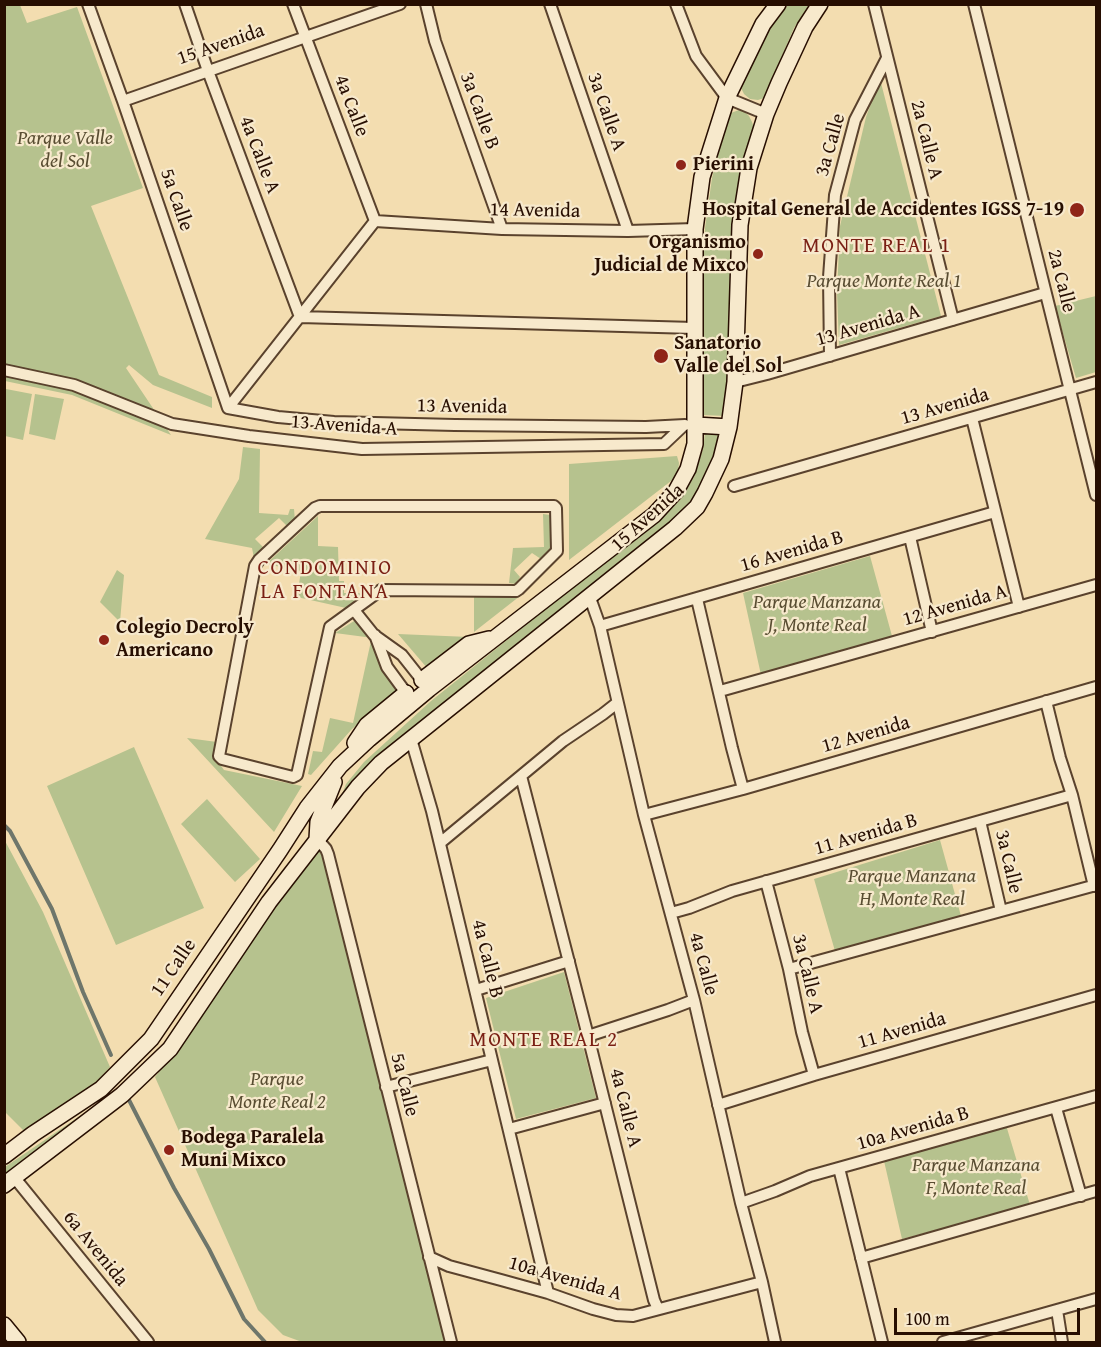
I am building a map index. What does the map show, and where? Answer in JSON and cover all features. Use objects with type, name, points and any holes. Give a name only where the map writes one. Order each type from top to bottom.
[{"type":"main road","name":"15 Avenida","points":[[340,766],[409,697],[495,638],[654,515],[676,491],[688,469],[695,444],[689,425],[694,328],[695,229],[702,177],[727,98],[763,24],[778,4]]},
{"type":"main road","name":"15 Avenida","points":[[317,839],[358,787],[381,764],[675,528],[697,507],[721,459],[729,427],[735,382],[740,225],[749,168],[766,114],[805,27],[820,4]]},
{"type":"main road","points":[[689,425],[729,427]]},
{"type":"main road","points":[[9,1181],[122,1095],[170,1049],[269,902],[317,839],[318,822],[340,766]]},
{"type":"main road","name":"11 Calle","points":[[4,1156],[101,1089],[151,1039],[307,808],[340,766]]},
{"type":"main road","points":[[4,1325],[18,1342]]},
{"type":"street","name":"5a Calle","points":[[88,4],[228,408]]},
{"type":"street","name":"4a Calle A","points":[[185,4],[300,316]]},
{"type":"street","name":"4a Calle","points":[[292,4],[375,221]]},
{"type":"street","name":"15 Avenida","points":[[123,101],[400,4]]},
{"type":"street","name":"3a Calle B","points":[[426,4],[435,41],[502,229]]},
{"type":"street","name":"3a Calle A","points":[[550,4],[628,231]]},
{"type":"street","points":[[676,4],[696,56],[727,98],[766,114]]},
{"type":"street","name":"2a Calle A","points":[[874,4],[953,320]]},
{"type":"street","name":"2a Calle","points":[[974,4],[1096,491]]},
{"type":"street","name":"3a Calle","points":[[830,356],[829,277],[835,195],[855,120],[887,58]]},
{"type":"street","name":"14 Avenida","points":[[375,221],[502,229],[628,231],[695,229]]},
{"type":"street","points":[[228,408],[375,221]]},
{"type":"street","name":"13 Avenida A","points":[[735,382],[1045,293]]},
{"type":"street","points":[[300,316],[694,328]]},
{"type":"street","name":"13 Avenida A","points":[[4,370],[74,385],[172,424],[249,436],[362,449],[664,444],[689,425]]},
{"type":"street","name":"13 Avenida","points":[[734,486],[1096,382]]},
{"type":"street","name":"13 Avenida","points":[[228,408],[278,417],[334,422],[646,427],[689,425]]},
{"type":"street","points":[[972,418],[1019,607]]},
{"type":"street","points":[[320,506],[554,506],[556,508],[557,551],[519,590],[386,589],[381,590],[354,610],[328,630],[295,776],[220,758],[255,566],[315,508],[320,506]]},
{"type":"street","name":"16 Avenida B","points":[[600,627],[995,512]]},
{"type":"street","points":[[910,537],[932,632]]},
{"type":"street","name":"12 Avenida A","points":[[720,692],[1096,585]]},
{"type":"street","name":"4a Calle","points":[[589,596],[600,627],[644,815],[694,1000],[776,1342]]},
{"type":"street","points":[[697,599],[743,789]]},
{"type":"street","points":[[354,610],[375,635],[402,655],[426,684]]},
{"type":"street","points":[[375,635],[387,667],[409,697]]},
{"type":"street","name":"12 Avenida","points":[[644,815],[743,789],[1096,687]]},
{"type":"street","points":[[789,969],[1095,886],[1046,701]]},
{"type":"street","points":[[440,843],[563,741],[617,703]]},
{"type":"street","name":"4a Calle B","points":[[411,739],[440,843],[548,1293]]},
{"type":"street","name":"4a Calle A","points":[[521,776],[658,1309]]},
{"type":"street","name":"11 Avenida B","points":[[670,913],[766,881],[1072,795]]},
{"type":"street","name":"3a Calle","points":[[980,821],[1001,911]]},
{"type":"street","name":"5a Calle","points":[[317,839],[328,854],[451,1342]]},
{"type":"street","name":"3a Calle A","points":[[766,881],[814,1075]]},
{"type":"street","points":[[476,990],[569,961]]},
{"type":"street","name":"11 Avenida","points":[[718,1105],[814,1075],[1096,995]]},
{"type":"street","points":[[588,1036],[694,1000]]},
{"type":"street","points":[[386,1087],[492,1060]]},
{"type":"street","name":"10a Avenida B","points":[[741,1203],[810,1176],[1096,1096]]},
{"type":"street","points":[[509,1129],[605,1103]]},
{"type":"street","points":[[1056,1108],[1081,1196]]},
{"type":"street","points":[[838,1168],[882,1342]]},
{"type":"street","name":"6a Avenida","points":[[9,1181],[148,1342]]},
{"type":"street","points":[[861,1258],[1096,1191]]},
{"type":"street","name":"10a Avenida A","points":[[429,1257],[449,1266],[548,1293],[616,1315],[633,1316],[762,1282]]},
{"type":"street","points":[[943,1342],[1096,1299]]},
{"type":"street","points":[[1058,1310],[1062,1342]]},
{"type":"green space","name":"Parque Valle del Sol","points":[[4,5],[20,5],[27,23],[77,7],[143,188],[91,206],[159,375],[212,397],[212,408],[153,385],[129,365],[126,368],[171,435],[72,395],[5,381]]},
{"type":"green space","points":[[788,5],[809,5],[794,28],[764,98],[750,99],[740,86],[773,23]]},
{"type":"green space","name":"Parque Monte Real 1","points":[[880,79],[941,316],[839,345],[837,292],[840,226],[866,117]]},
{"type":"green space","points":[[739,110],[749,116],[754,128],[743,164],[725,416],[703,415],[701,330],[705,228],[712,178],[728,114]]},
{"type":"green space","points":[[1096,296],[1096,372],[1076,378],[1055,306]]},
{"type":"green space","points":[[6,389],[32,394],[23,440],[5,436],[4,397]]},
{"type":"green space","points":[[35,394],[64,399],[55,440],[29,434]]},
{"type":"green space","points":[[705,433],[720,433],[717,454],[694,499],[674,520],[336,810],[346,784],[364,762],[431,701],[656,523],[681,499],[694,477],[703,449]]},
{"type":"green space","points":[[243,447],[260,449],[259,513],[288,515],[290,509],[294,509],[295,521],[288,527],[279,518],[255,539],[264,548],[254,558],[252,548],[205,539],[239,479]]},
{"type":"green space","points":[[677,456],[678,472],[671,481],[569,560],[569,464]]},
{"type":"green space","points":[[543,514],[550,515],[550,551],[541,559],[532,553],[514,570],[520,577],[516,584],[509,583],[513,548],[544,547]]},
{"type":"green space","points":[[318,516],[318,546],[338,547],[339,581],[344,581],[344,593],[364,593],[346,608],[297,597],[301,571],[266,564]]},
{"type":"green space","name":"Parque Manzana J, Monte Real","points":[[870,556],[892,636],[761,675],[743,593]]},
{"type":"green space","points":[[117,570],[124,575],[120,622],[100,602]]},
{"type":"green space","points":[[474,594],[520,596],[474,632]]},
{"type":"green space","points":[[359,620],[373,638],[335,633],[354,621]]},
{"type":"green space","points":[[398,634],[469,637],[428,669]]},
{"type":"green space","points":[[371,641],[375,641],[403,685],[352,729],[311,775],[308,774],[313,751],[322,752],[330,718],[353,723]]},
{"type":"green space","points":[[187,738],[217,742],[216,759],[224,770],[302,786],[274,832]]},
{"type":"green space","points":[[134,747],[204,908],[116,945],[47,786]]},
{"type":"green space","points":[[207,799],[260,859],[235,882],[181,824]]},
{"type":"green space","points":[[4,839],[43,912],[110,1067],[90,1089],[24,1131],[5,1112]]},
{"type":"green space","name":"Parque Manzana H, Monte Real","points":[[940,840],[961,916],[835,951],[814,879]]},
{"type":"green space","name":"Parque Monte Real 2","points":[[323,843],[449,1342],[302,1342],[283,1335],[258,1310],[155,1077],[174,1053],[271,903]]},
{"type":"green space","points":[[564,972],[596,1098],[516,1119],[486,998]]},
{"type":"green space","points":[[96,1105],[5,1176],[5,1167]]},
{"type":"green space","name":"Parque Manzana F, Monte Real","points":[[1006,1125],[1030,1205],[902,1239],[884,1161]]},
{"type":"waterway","points":[[4,825],[10,831],[52,909],[83,992],[111,1055]]},
{"type":"waterway","points":[[129,1100],[244,1319],[265,1342]]},
{"type":"place","name":"Pierini","points":[[681,165]]},
{"type":"place","name":"Hospital General de Accidentes IGSS 7-19","points":[[1077,210]]},
{"type":"place","name":"Organismo Judicial de Mixco","points":[[758,254]]},
{"type":"place","name":"Sanatorio Valle del Sol","points":[[661,356]]},
{"type":"place","name":"Colegio Decroly Americano","points":[[104,640]]},
{"type":"place","name":"Bodega Paralela Muni Mixco","points":[[169,1150]]},
{"type":"district","name":"MONTE REAL 1","points":[[877,247]]},
{"type":"district","name":"CONDOMINIO LA FONTANA","points":[[325,581]]},
{"type":"district","name":"MONTE REAL 2","points":[[544,1041]]}]
